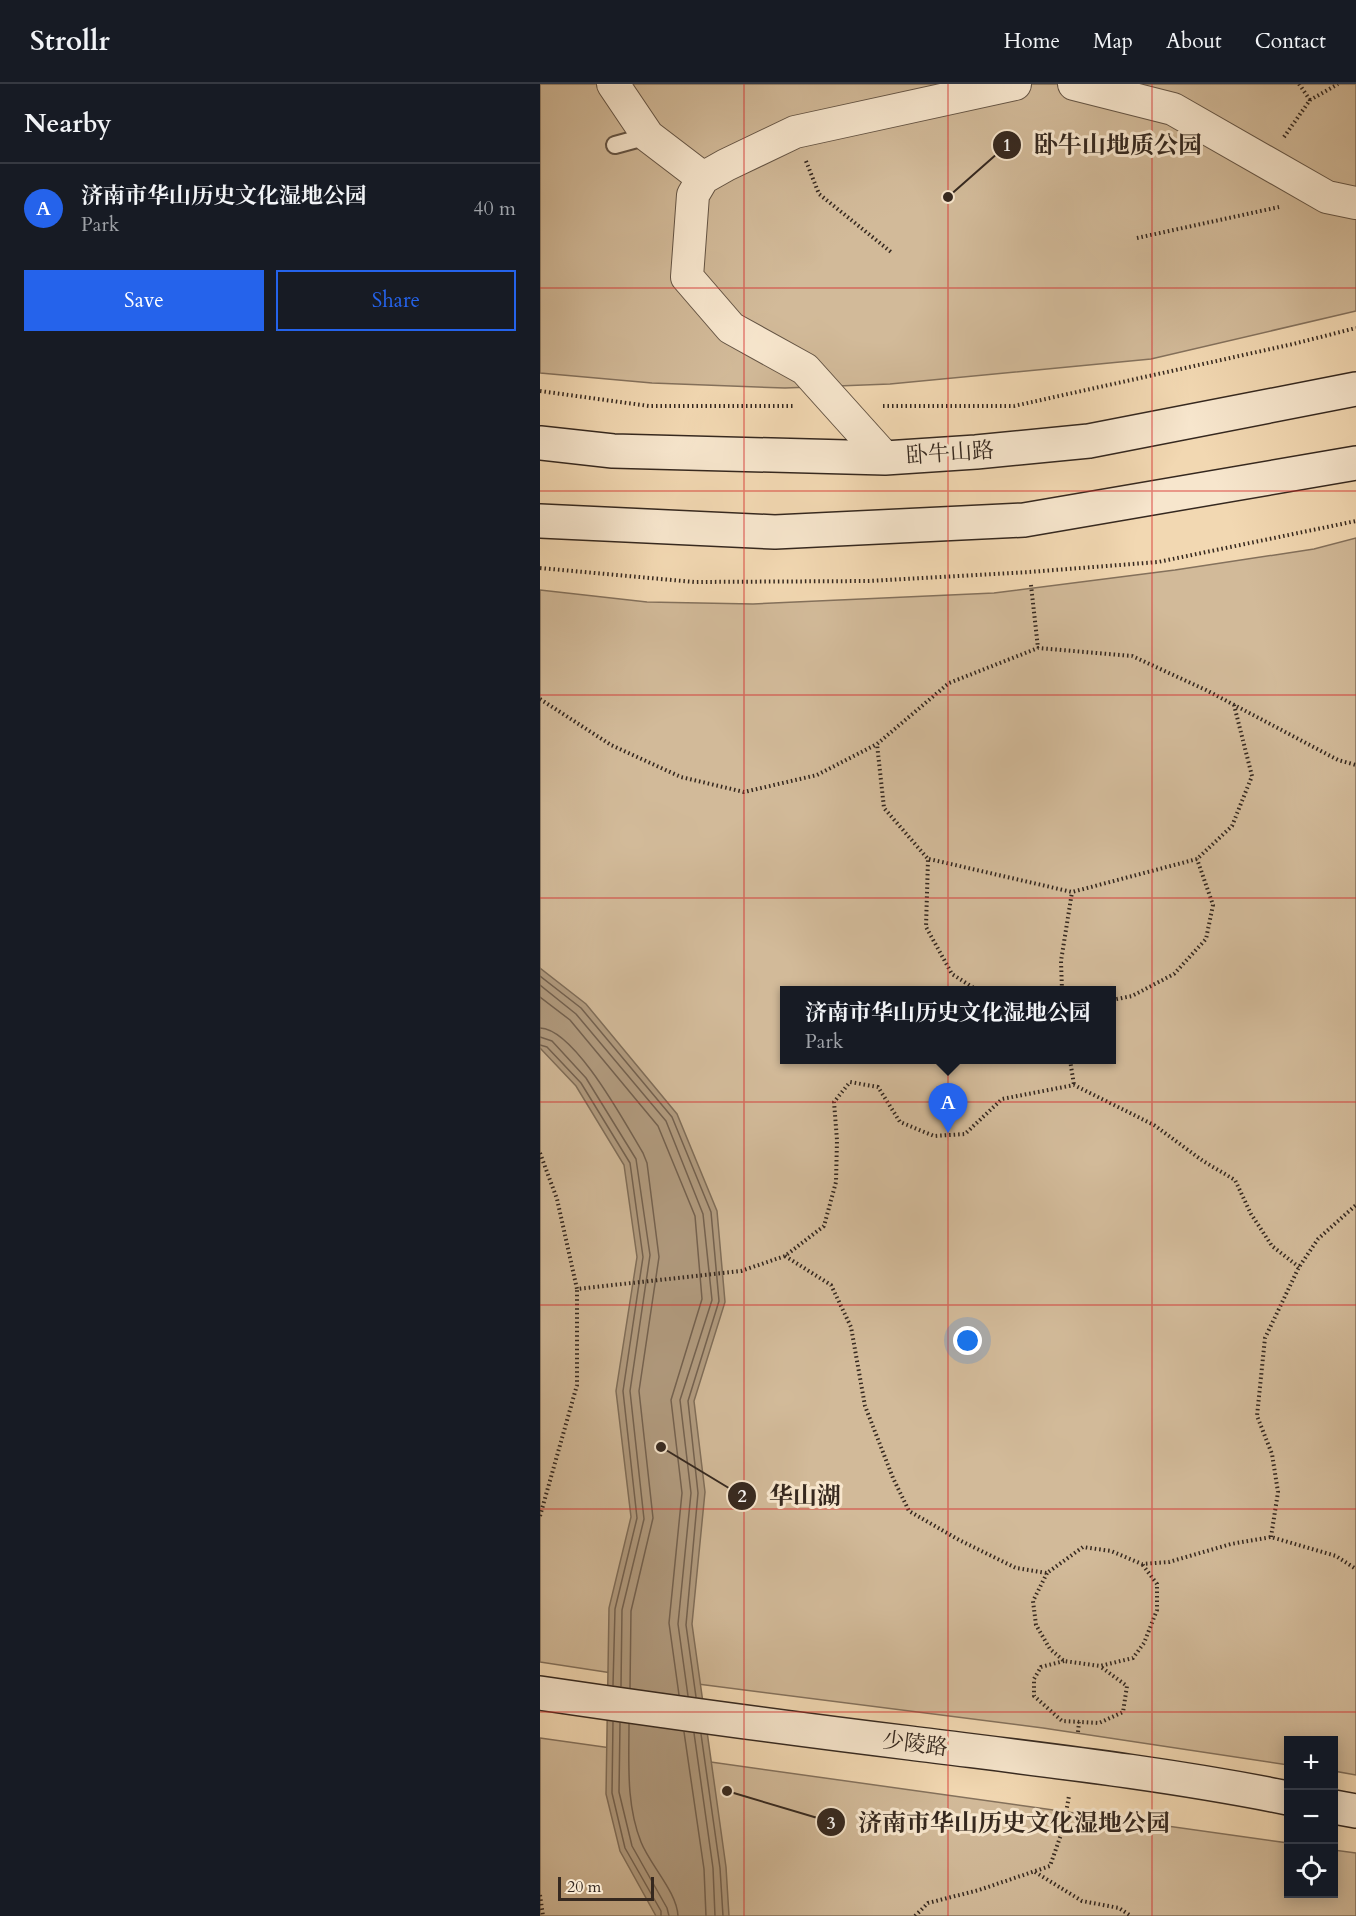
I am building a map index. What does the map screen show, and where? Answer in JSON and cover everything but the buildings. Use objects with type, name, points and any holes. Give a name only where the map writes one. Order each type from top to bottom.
[{"type":"main road","name":"卧牛山路","points":[[540,443],[614,451],[885,458],[976,452],[1089,441],[1356,389]]},
{"type":"main road","points":[[540,521],[775,532],[1024,520],[1356,463]]},
{"type":"main road","name":"少陵路","points":[[540,1693],[715,1719],[1075,1763],[1284,1797]]},
{"type":"main road","points":[[1338,1808],[1356,1811]]},
{"type":"street","points":[[613,84],[648,136],[704,178]]},
{"type":"street","points":[[885,458],[805,369],[731,328],[687,277],[693,195],[704,178],[795,132],[1015,84]]},
{"type":"street","points":[[1074,84],[1173,109],[1342,200]]},
{"type":"lane","points":[[615,145],[648,136]]},
{"type":"path","points":[[1299,84],[1310,100]]},
{"type":"path","points":[[795,132],[819,194],[891,252]]},
{"type":"path","points":[[1137,238],[1342,200]]},
{"type":"path","points":[[540,391],[649,406],[1014,406],[1356,328]]},
{"type":"path","points":[[540,568],[693,582],[869,581],[1029,572],[1158,562],[1356,521]]},
{"type":"path","points":[[1031,585],[1038,648]]},
{"type":"path","points":[[540,699],[611,745],[681,777],[744,792],[817,775],[877,744],[949,683],[1038,648],[1132,656],[1233,704],[1338,760],[1356,765]]},
{"type":"path","points":[[877,744],[884,808],[928,859],[1072,892],[1197,859],[1232,826],[1252,776],[1233,704]]},
{"type":"path","points":[[928,859],[926,927],[952,974],[972,986]]},
{"type":"path","points":[[1116,999],[1132,996],[1174,974],[1206,939],[1213,905],[1197,859]]},
{"type":"path","points":[[1062,986],[1061,961],[1072,892]]},
{"type":"path","points":[[1071,1064],[1074,1085]]},
{"type":"path","points":[[577,1289],[741,1271],[785,1256],[824,1226],[836,1182],[837,1140],[834,1102],[850,1082],[878,1088],[900,1122],[934,1136],[965,1134],[1002,1099],[1074,1085],[1154,1125],[1203,1161],[1235,1180],[1251,1214],[1272,1246],[1299,1267]]},
{"type":"path","points":[[540,1153],[557,1199],[577,1289],[577,1385],[540,1516]]},
{"type":"path","points":[[1270,1537],[1278,1492],[1272,1454],[1257,1416],[1265,1338],[1299,1267],[1318,1239],[1356,1205]]},
{"type":"path","points":[[785,1256],[831,1285],[851,1327],[865,1406],[893,1478],[909,1510],[959,1540],[1016,1568],[1047,1573]]},
{"type":"path","points":[[1064,1661],[1050,1649],[1036,1625],[1033,1601],[1047,1573],[1083,1547],[1111,1551],[1142,1564],[1169,1562],[1231,1544],[1270,1537],[1336,1556],[1356,1569]]},
{"type":"path","points":[[1100,1666],[1127,1686],[1123,1712],[1099,1723],[1062,1720],[1034,1696],[1034,1679],[1041,1667],[1064,1661],[1100,1666],[1133,1658],[1144,1643],[1157,1610],[1157,1584],[1142,1564]]},
{"type":"path","points":[[915,1916],[928,1903],[1050,1866],[1063,1828],[1075,1763]]},
{"type":"path","points":[[1034,1872],[1082,1901],[1119,1908],[1131,1916]]},
{"type":"path","points":[[540,1895],[543,1916]]},
{"type":"shaded area","points":[[540,84],[1356,84],[1356,311],[1151,359],[890,384],[785,388],[652,383],[540,373]]},
{"type":"shaded area","points":[[1356,538],[1356,1775],[1338,1772],[1338,1736],[1284,1736],[1284,1764],[1043,1728],[540,1662],[540,590],[647,602],[753,604],[994,593],[1175,570],[1314,549]]},
{"type":"shaded area","points":[[540,1738],[1284,1842],[1284,1898],[1338,1898],[1338,1851],[1356,1853],[1356,1916],[540,1916]]},
{"type":"water","points":[[540,968],[586,1004],[677,1114],[717,1211],[725,1302],[694,1401],[705,1492],[692,1624],[726,1867],[729,1916],[656,1916],[620,1851],[606,1794],[609,1608],[631,1517],[616,1391],[637,1257],[624,1165],[576,1086],[540,1048]]},
{"type":"place","name":"卧牛山地质公园","points":[[948,197]]},
{"type":"place","name":"济南市华山历史文化湿地公园","points":[[948,1133]]},
{"type":"place","name":"华山湖","points":[[661,1447]]},
{"type":"place","name":"济南市华山历史文化湿地公园","points":[[727,1791]]}]
